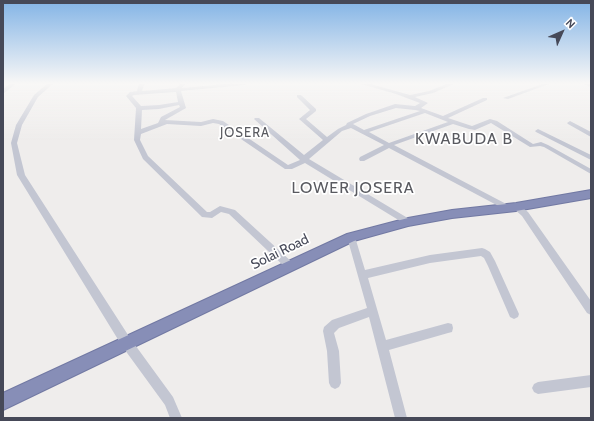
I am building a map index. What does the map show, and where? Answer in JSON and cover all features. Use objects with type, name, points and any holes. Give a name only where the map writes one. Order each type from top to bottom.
[{"type":"highway","name":"Solai Road","points":[[3,402],[126,342],[351,237],[408,222],[452,214],[513,207],[591,194]]},
{"type":"street","points":[[32,103],[19,125],[14,143],[21,175],[126,342],[169,401],[176,418]]},
{"type":"street","points":[[135,103],[139,108],[137,133],[138,144],[145,157],[205,215],[212,215],[220,209],[232,212],[290,266]]},
{"type":"street","points":[[139,108],[159,108],[182,103],[183,108],[163,118],[162,123]]},
{"type":"street","points":[[306,103],[314,110],[302,119],[327,140]]},
{"type":"street","points":[[416,108],[424,103]]},
{"type":"street","points":[[443,118],[479,103]]},
{"type":"street","points":[[137,133],[162,123],[201,124],[213,121],[221,122],[287,167],[290,167],[305,160],[306,157],[327,140],[350,124],[368,115],[395,106],[402,106],[416,108],[452,122],[474,128],[490,121],[495,122],[532,146],[541,144],[546,146],[591,172]]},
{"type":"street","points":[[364,132],[424,112]]},
{"type":"street","points":[[257,119],[305,160],[408,222]]},
{"type":"street","points":[[362,159],[390,145],[452,122]]},
{"type":"street","points":[[570,123],[591,135]]},
{"type":"street","points":[[349,126],[352,126],[525,214],[591,310]]},
{"type":"street","points":[[538,131],[591,158]]},
{"type":"street","points":[[351,237],[401,418]]},
{"type":"street","points":[[362,275],[430,259],[482,252],[487,255],[492,264],[514,314]]},
{"type":"street","points":[[335,383],[333,351],[328,331],[336,324],[372,311]]},
{"type":"street","points":[[382,346],[448,328]]},
{"type":"street","points":[[538,388],[591,381]]},
{"type":"district","name":"JOSERA","points":[[245,133]]},
{"type":"district","name":"KWABUDA B","points":[[464,139]]},
{"type":"district","name":"LOWER JOSERA","points":[[353,188]]}]
